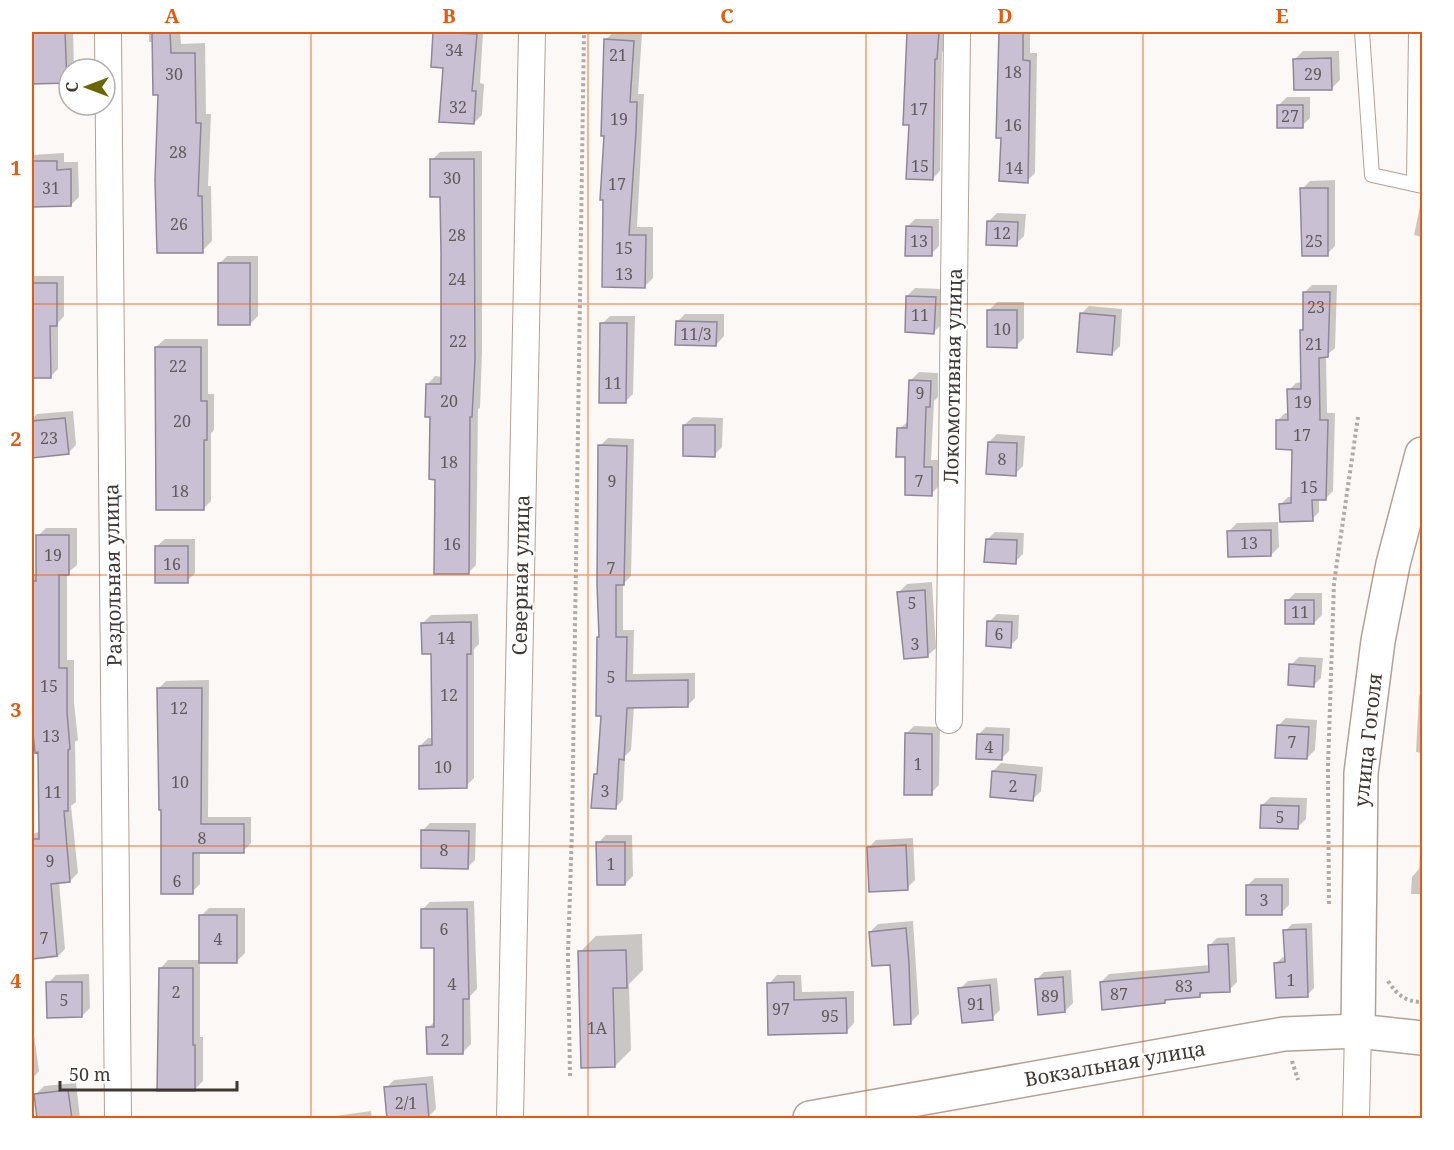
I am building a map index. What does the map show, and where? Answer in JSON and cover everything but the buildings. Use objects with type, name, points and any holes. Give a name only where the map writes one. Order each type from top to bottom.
[{"type":"main road","name":"улица Гоголя","points":[[1358,1031],[1361,773],[1378,642],[1393,564],[1422,454]]},
{"type":"main road","name":"Вокзальная улица","points":[[810,1119],[1284,1034],[1358,1031],[1422,1038]]},
{"type":"street","name":"Раздольная улица","points":[[108,32],[118,1119]]},
{"type":"street","name":"Северная улица","points":[[510,1119],[532,32]]},
{"type":"street","name":"Локомотивная улица","points":[[949,720],[957,32]]},
{"type":"street","points":[[1356,1119],[1358,1031]]},
{"type":"lane","points":[[1362,32],[1372,175],[1418,185],[1416,32]]},
{"type":"path","points":[[570,1076],[568,954],[572,830],[584,32]]},
{"type":"path","points":[[1329,904],[1328,767],[1334,583],[1358,417]]},
{"type":"path","points":[[1383,974],[1395,992],[1410,1002],[1422,1002]]},
{"type":"path","points":[[1284,1034],[1298,1080]]}]
